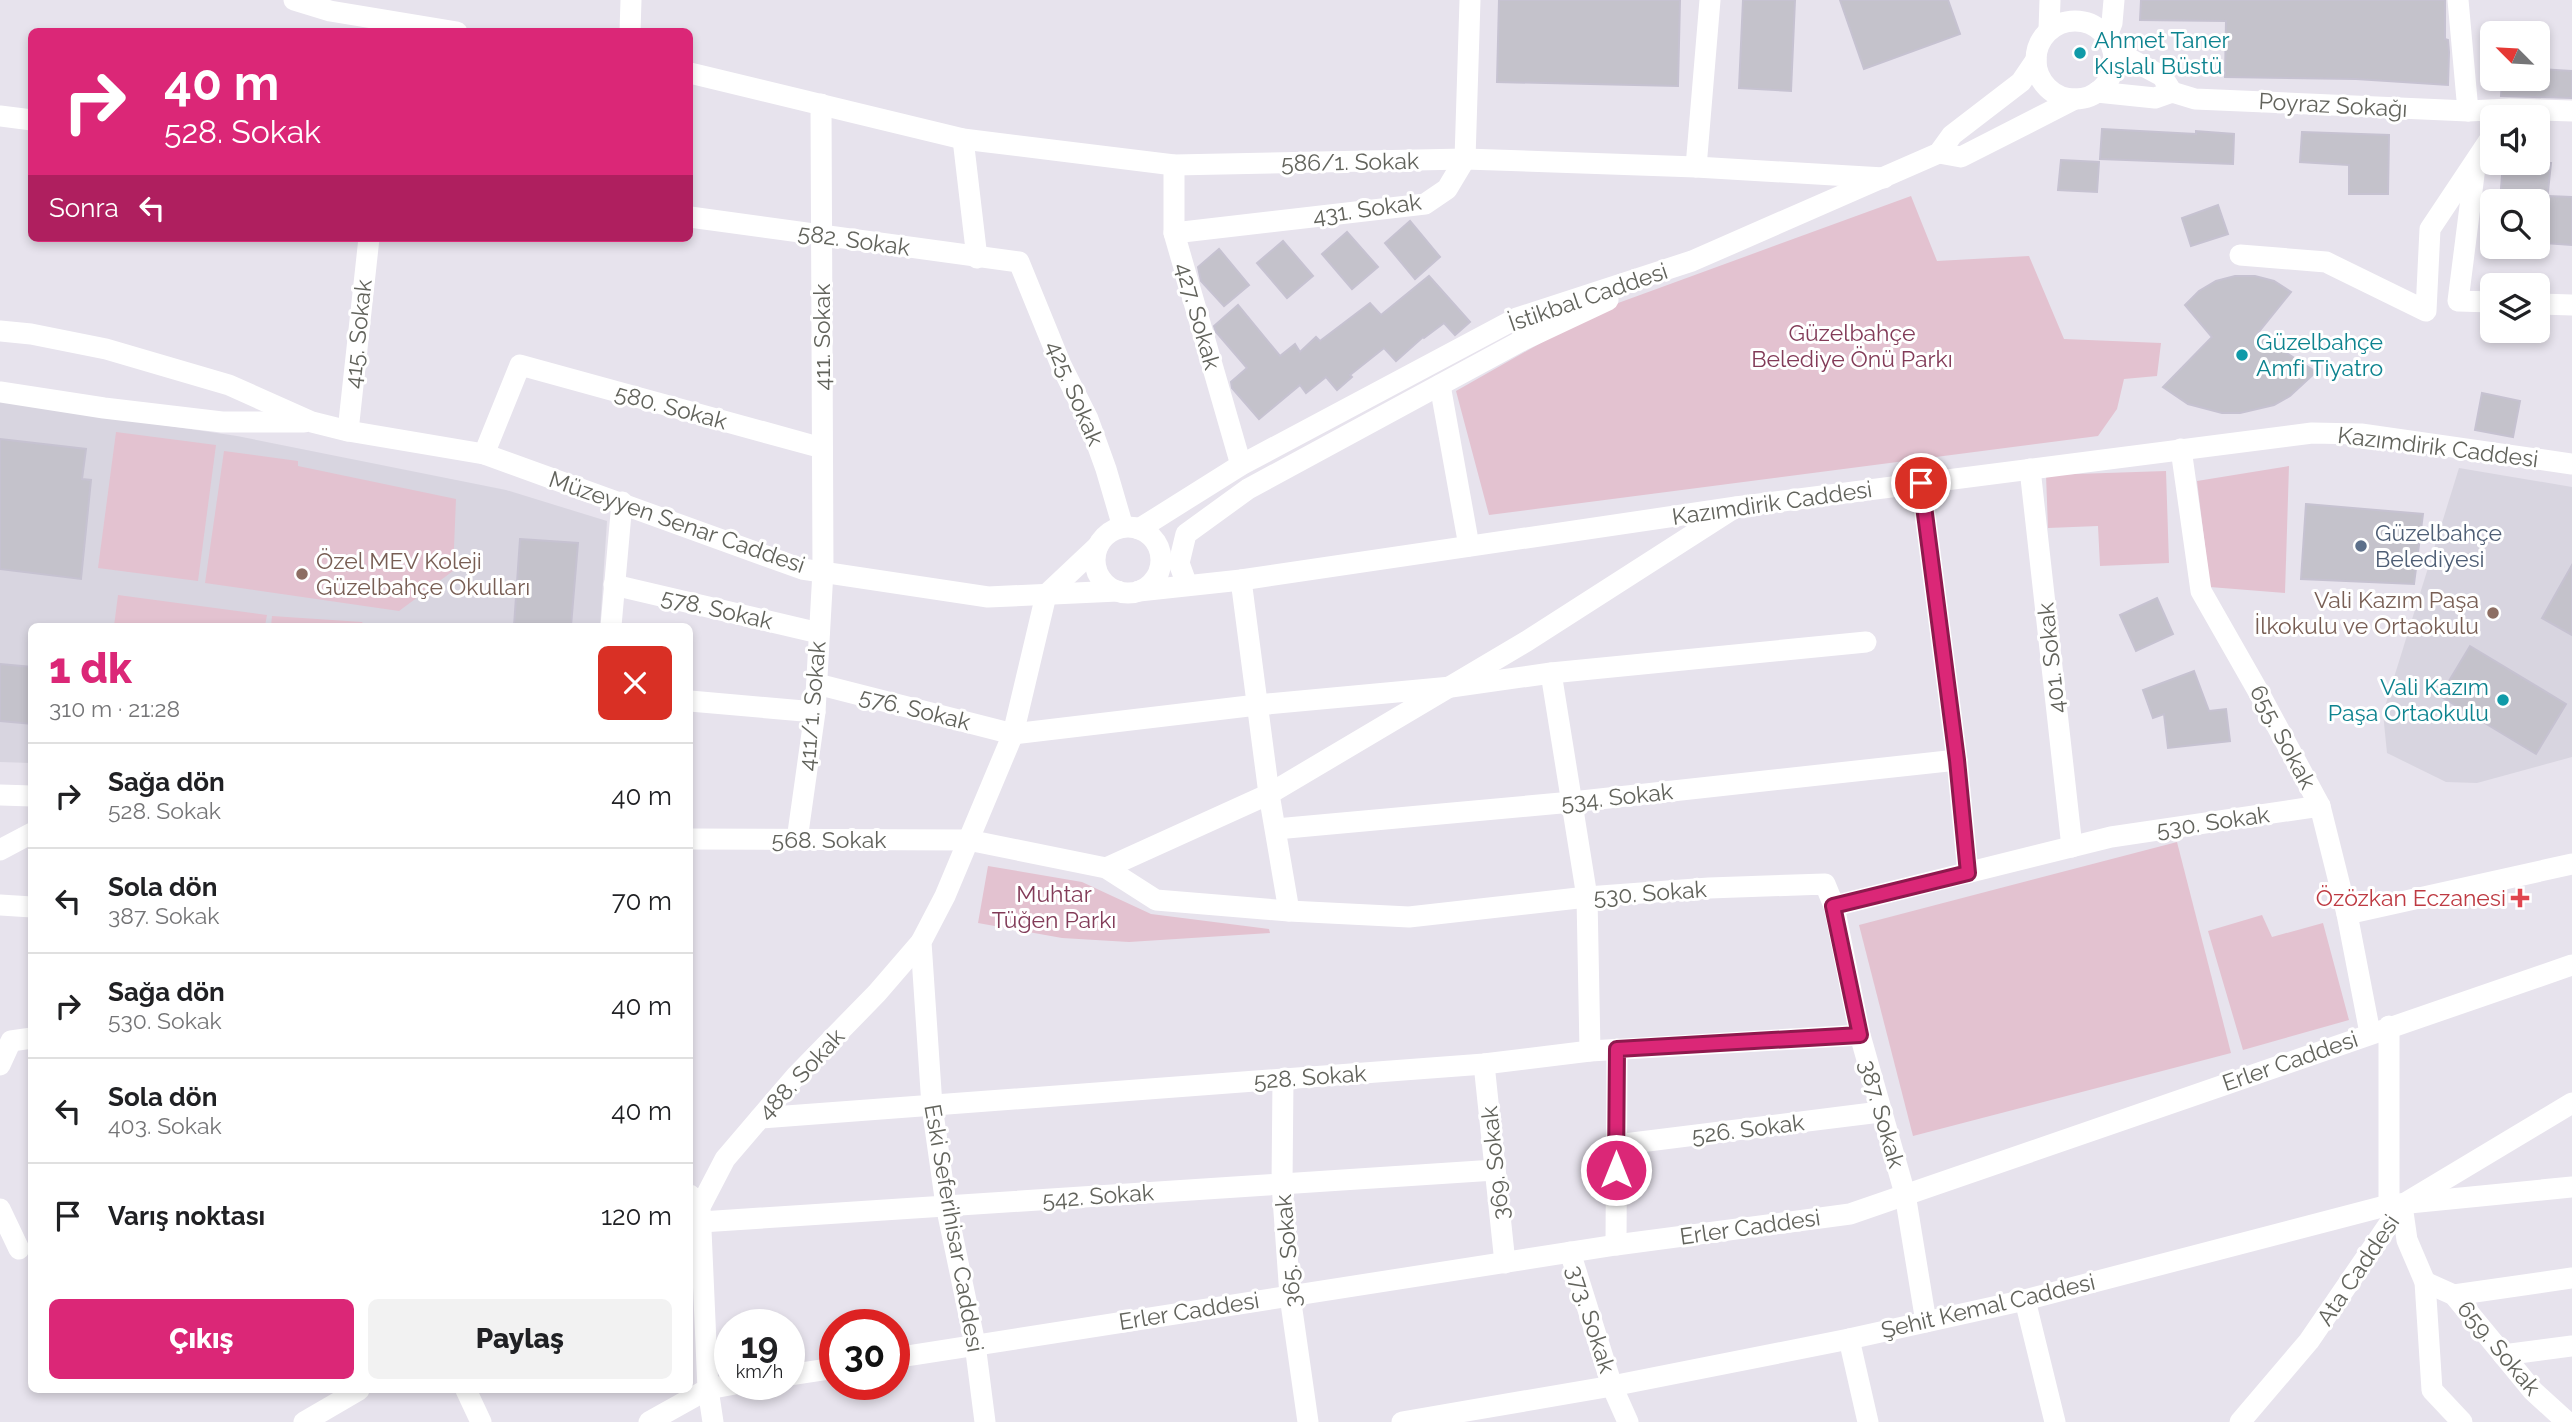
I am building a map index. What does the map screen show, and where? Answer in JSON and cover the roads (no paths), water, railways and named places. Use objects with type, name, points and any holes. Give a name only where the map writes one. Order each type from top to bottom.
[{"type":"street","points":[[294,0],[330,11],[433,28]]},
{"type":"street","points":[[630,28],[631,0]]},
{"type":"street","name":"431. Sokak","points":[[1174,233],[1425,204],[1447,189],[1465,159],[1470,0]]},
{"type":"street","points":[[1696,167],[1710,0]]},
{"type":"street","points":[[2049,30],[2050,0]]},
{"type":"street","points":[[2114,0],[2110,43],[2113,71],[2106,83],[2097,92],[2075,99],[2058,95],[2047,87],[2040,76],[2036,60],[2041,40],[2049,30],[2071,21],[2083,21],[2095,26],[2110,43],[2162,76],[2172,92]]},
{"type":"street","points":[[2458,0],[2468,111]]},
{"type":"street","name":"İstikbal Caddesi","points":[[1131,528],[1241,465],[1517,318],[1692,261],[1939,153],[1952,135],[2021,82],[2036,60]]},
{"type":"street","name":"586/1. Sokak","points":[[693,74],[963,139],[1174,165],[1465,159],[1696,167],[1884,178]]},
{"type":"street","name":"Poyraz Sokağı","points":[[2097,92],[2155,97],[2172,92],[2195,99],[2480,112]]},
{"type":"street","name":"İstikbal Caddesi","points":[[1939,153],[1961,157],[2075,99]]},
{"type":"street","name":"411. Sokak","points":[[821,104],[823,571]]},
{"type":"street","name":"Poyraz Sokağı","points":[[2550,112],[2572,111]]},
{"type":"street","points":[[0,116],[28,120]]},
{"type":"street","points":[[963,139],[977,258]]},
{"type":"street","points":[[2240,255],[2326,262],[2426,311],[2430,229],[2480,154]]},
{"type":"street","points":[[2476,160],[2458,302],[2480,302]]},
{"type":"street","name":"427. Sokak","points":[[1174,165],[1174,233],[1241,465]]},
{"type":"street","name":"582. Sokak","points":[[693,217],[1019,262]]},
{"type":"street","name":"415. Sokak","points":[[348,431],[369,242]]},
{"type":"street","points":[[1161,554],[1248,489],[1523,340],[1692,261]]},
{"type":"street","name":"425. Sokak","points":[[1019,262],[1061,365],[1088,419],[1131,528]]},
{"type":"street","points":[[2550,304],[2572,305]]},
{"type":"street","name":"Müzeyyen Senar Caddesi","points":[[0,331],[31,334],[106,349],[229,385],[312,422],[348,431],[484,454],[802,569],[988,597],[1118,592]]},
{"type":"street","name":"580. Sokak","points":[[484,454],[520,365],[822,448]]},
{"type":"street","points":[[1440,385],[1469,546]]},
{"type":"street","name":"Müzeyyen Senar Caddesi","points":[[0,392],[222,422],[312,422]]},
{"type":"street","name":"Kazımdirik Caddesi","points":[[1139,591],[1241,580],[1736,507],[2312,433],[2361,434],[2572,464]]},
{"type":"street","name":"655. Sokak","points":[[2181,449],[2201,591],[2320,806],[2379,1030],[2395,1205],[2425,1282],[2432,1390],[2462,1422]]},
{"type":"street","name":"401. Sokak","points":[[2030,469],[2072,847]]},
{"type":"street","points":[[1921,483],[1957,760],[1968,873]]},
{"type":"street","points":[[611,623],[622,502]]},
{"type":"street","points":[[1106,868],[1269,794],[1451,687],[1736,507]]},
{"type":"street","points":[[921,942],[945,896],[1013,734],[1046,595],[1098,546],[1104,537],[1131,528],[1155,540],[1161,554],[1160,569],[1156,578],[1139,591],[1118,592],[1101,578],[1096,568],[1098,546]]},
{"type":"street","points":[[1186,534],[1179,563],[1187,585]]},
{"type":"street","name":"411/1. Sokak","points":[[797,840],[816,712],[823,571]]},
{"type":"street","points":[[1241,580],[1269,794],[1289,911]]},
{"type":"street","name":"578. Sokak","points":[[614,585],[819,633]]},
{"type":"street","points":[[1013,734],[1258,705],[1451,687],[1551,673],[1866,642]]},
{"type":"street","points":[[1551,673],[1587,897],[1590,1051]]},
{"type":"street","name":"576. Sokak","points":[[817,684],[1013,734]]},
{"type":"street","points":[[693,701],[816,712]]},
{"type":"street","name":"534. Sokak","points":[[1276,830],[1572,802],[1957,760]]},
{"type":"street","points":[[0,795],[28,796]]},
{"type":"street","name":"530. Sokak","points":[[968,840],[1106,868],[1156,900],[1409,917],[1587,897],[1709,888],[1825,884],[1833,906],[2111,837],[2320,806]]},
{"type":"street","points":[[0,850],[28,835]]},
{"type":"street","name":"568. Sokak","points":[[693,839],[968,840]]},
{"type":"street","points":[[2347,914],[2572,864]]},
{"type":"street","points":[[0,905],[28,907]]},
{"type":"street","name":"387. Sokak","points":[[1833,906],[1860,1035],[1905,1195],[1926,1322]]},
{"type":"street","name":"Eski Seferihisar Caddesi","points":[[921,942],[932,1106],[946,1205],[975,1345],[985,1422]]},
{"type":"street","name":"488. Sokak","points":[[695,1209],[725,1160],[760,1118],[921,942]]},
{"type":"street","name":"Erler Caddesi","points":[[910,1355],[1616,1245],[1850,1214],[2572,965]]},
{"type":"street","name":"528. Sokak","points":[[760,1118],[1484,1063],[1590,1051],[1860,1035]]},
{"type":"street","points":[[0,1065],[11,1041],[28,1039]]},
{"type":"street","points":[[1616,1245],[1617,1049]]},
{"type":"street","name":"369. Sokak","points":[[1484,1063],[1505,1263]]},
{"type":"street","name":"365. Sokak","points":[[1283,1079],[1282,1184],[1290,1296],[1308,1422]]},
{"type":"street","name":"Ata Caddesi","points":[[2240,1422],[2309,1341],[2395,1205],[2572,1103]]},
{"type":"street","name":"526. Sokak","points":[[1616,1145],[1880,1112]]},
{"type":"street","name":"542. Sokak","points":[[695,1209],[946,1205],[1495,1170]]},
{"type":"street","name":"Şehit Kemal Caddesi","points":[[1402,1422],[1849,1339],[2025,1300],[2395,1205],[2572,1186]]},
{"type":"street","points":[[0,1209],[17,1249]]},
{"type":"street","points":[[695,1209],[708,1389],[713,1422]]},
{"type":"street","name":"373. Sokak","points":[[1570,1252],[1612,1385],[1628,1422]]},
{"type":"street","points":[[2454,1295],[2572,1278]]},
{"type":"street","name":"659. Sokak","points":[[2425,1282],[2454,1295],[2533,1391],[2567,1422]]},
{"type":"street","points":[[2025,1300],[2055,1422]]},
{"type":"street","points":[[1849,1339],[1868,1422]]},
{"type":"street","points":[[2503,1355],[2572,1346]]},
{"type":"street","points":[[649,1422],[714,1388]]},
{"type":"street","points":[[700,1422],[708,1389]]},
{"type":"street","points":[[304,1422],[347,1393]]},
{"type":"street","points":[[467,1393],[481,1422]]},
{"type":"place","name":"Ahmet Taner Kışlalı Büstü","points":[[2080,53]]},
{"type":"place","name":"Güzelbahçe Amfi Tiyatro","points":[[2242,355]]},
{"type":"place","name":"Güzelbahçe Belediyesi","points":[[2361,546]]},
{"type":"place","name":"Özel MEV Koleji Güzelbahçe Okulları","points":[[302,574]]},
{"type":"place","name":"Vali Kazım Paşa İlkokulu ve Ortaokulu","points":[[2493,613]]},
{"type":"place","name":"Vali Kazım Paşa Ortaokulu","points":[[2503,700]]},
{"type":"place","name":"Özözkan Eczanesi","points":[[2520,898]]},
{"type":"park label","name":"Güzelbahçe Belediye Önü Parkı","points":[[1852,346]]},
{"type":"park label","name":"Muhtar Tüğen Parkı","points":[[1054,907]]}]
